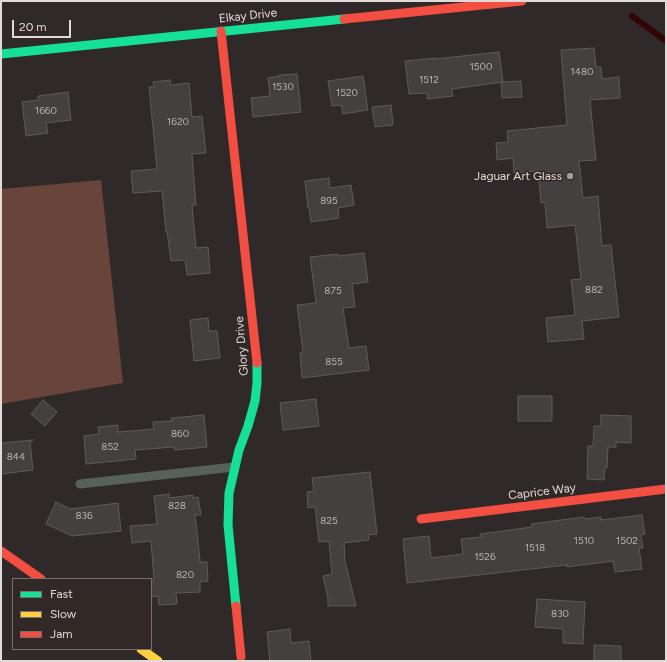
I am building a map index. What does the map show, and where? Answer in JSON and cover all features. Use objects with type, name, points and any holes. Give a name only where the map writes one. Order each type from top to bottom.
[{"type":"street","name":"Elkay Drive","points":[[1,54],[522,1]]},
{"type":"street","name":"Glory Drive","points":[[221,31],[257,364],[255,401],[235,467],[229,493],[228,525],[241,657]]},
{"type":"street","name":"Caprice Way","points":[[421,519],[666,489]]},
{"type":"street","points":[[1,551],[39,578]]},
{"type":"street","points":[[142,650],[158,661]]},
{"type":"lane","points":[[80,484],[235,467]]},
{"type":"shaded area","points":[[101,180],[123,383],[1,404],[1,189]]},
{"type":"building","points":[[594,48],[596,67],[601,67],[602,79],[619,77],[620,98],[590,100],[596,160],[579,161],[583,198],[598,196],[602,246],[611,245],[619,317],[582,321],[584,339],[548,342],[546,318],[575,315],[571,280],[581,279],[575,225],[547,228],[545,202],[541,203],[538,171],[514,173],[513,158],[497,160],[496,143],[508,142],[507,131],[567,125],[561,50]]},
{"type":"building","points":[[499,52],[503,82],[452,89],[453,96],[427,99],[427,93],[409,94],[405,61]]},
{"type":"building","points":[[297,74],[301,112],[253,117],[251,98],[270,96],[268,78],[279,75]]},
{"type":"building","points":[[363,76],[368,110],[343,114],[341,105],[332,106],[328,81]]},
{"type":"building","points":[[170,80],[171,85],[189,83],[192,117],[202,116],[206,153],[192,154],[196,205],[192,205],[196,248],[208,247],[210,273],[187,275],[185,260],[171,261],[167,231],[166,232],[162,191],[133,193],[131,171],[157,169],[149,87],[154,87],[153,82]]},
{"type":"building","points":[[521,81],[522,97],[502,98],[501,82]]},
{"type":"building","points":[[68,92],[71,120],[46,123],[48,133],[26,136],[22,102],[38,100],[38,96]]},
{"type":"building","points":[[391,105],[393,125],[375,127],[372,107]]},
{"type":"building","points":[[329,178],[330,188],[351,185],[354,205],[338,208],[339,218],[311,222],[305,181]]},
{"type":"building","points":[[364,253],[368,282],[352,284],[355,307],[343,308],[349,348],[366,346],[369,370],[302,378],[300,353],[303,353],[297,305],[316,303],[310,257]]},
{"type":"building","points":[[208,318],[209,331],[217,331],[220,358],[194,361],[190,320]]},
{"type":"building","points":[[518,396],[552,396],[552,421],[518,421]]},
{"type":"building","points":[[316,399],[319,426],[283,430],[280,403]]},
{"type":"building","points":[[43,400],[57,412],[45,426],[31,414]]},
{"type":"building","points":[[204,415],[207,447],[175,450],[174,447],[135,450],[136,459],[86,464],[84,436],[99,434],[98,427],[118,425],[118,432],[154,429],[153,422],[172,421],[171,418]]},
{"type":"building","points":[[601,415],[631,416],[631,443],[616,442],[616,447],[608,447],[607,468],[605,468],[604,480],[587,479],[588,446],[593,446],[594,426],[601,426]]},
{"type":"building","points":[[33,440],[30,443],[33,470],[1,474],[1,443]]},
{"type":"building","points":[[370,472],[377,534],[368,535],[369,540],[344,543],[345,561],[356,606],[328,606],[328,598],[323,576],[332,574],[329,541],[319,542],[315,507],[308,508],[307,492],[314,491],[312,478]]},
{"type":"building","points":[[169,494],[169,498],[193,495],[193,498],[198,497],[201,515],[195,515],[200,562],[207,562],[208,581],[200,582],[200,592],[176,593],[177,604],[159,605],[158,596],[152,597],[152,580],[154,580],[151,541],[132,543],[130,526],[157,524],[154,496]]},
{"type":"building","points":[[56,502],[70,509],[118,503],[121,531],[72,536],[46,524]]},
{"type":"building","points":[[642,515],[645,534],[641,535],[643,548],[639,548],[642,569],[615,572],[613,561],[407,583],[403,539],[429,536],[431,558],[463,554],[461,539],[481,537],[480,534],[532,527],[531,524],[584,517],[585,519],[601,517],[601,520]]},
{"type":"building","points":[[537,599],[585,602],[583,644],[563,643],[563,629],[535,627]]},
{"type":"building","points":[[290,629],[291,643],[309,641],[311,661],[270,661],[267,632]]},
{"type":"building","points":[[594,645],[621,646],[621,661],[594,661]]},
{"type":"waterway","points":[[632,16],[666,41]]},
{"type":"traffic: fast","points":[[1,54],[344,19]]},
{"type":"traffic: fast","points":[[236,606],[228,525],[229,493],[239,450],[255,401],[257,363]]},
{"type":"traffic: slow","points":[[142,650],[158,661]]},
{"type":"traffic: jam","points":[[344,19],[522,1]]},
{"type":"traffic: jam","points":[[221,31],[257,363]]},
{"type":"traffic: jam","points":[[421,519],[666,489]]},
{"type":"traffic: jam","points":[[1,551],[40,578]]},
{"type":"traffic: jam","points":[[236,606],[241,657]]},
{"type":"place","name":"Jaguar Art Glass","points":[[570,176]]}]
